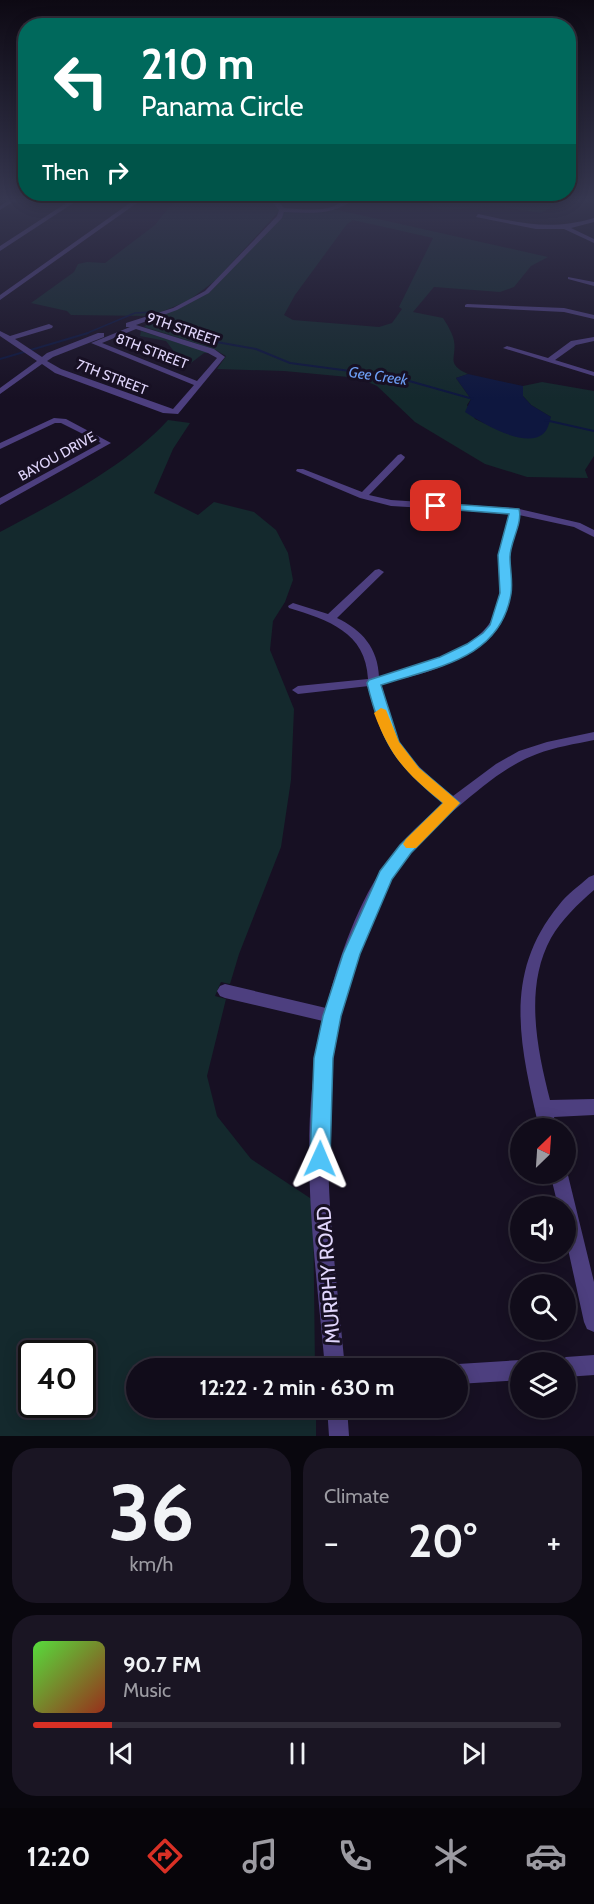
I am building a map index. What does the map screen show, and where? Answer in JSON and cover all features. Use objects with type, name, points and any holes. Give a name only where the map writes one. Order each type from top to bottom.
[{"type":"street","points":[[0,298],[47,265]]},
{"type":"street","points":[[0,392],[41,360],[72,346],[175,309],[207,292],[233,265]]},
{"type":"street","points":[[570,278],[594,284]]},
{"type":"street","points":[[467,306],[564,310],[594,317]]},
{"type":"street","points":[[12,338],[50,326]]},
{"type":"street","name":"8TH STREET","points":[[136,327],[94,343],[199,384]]},
{"type":"street","name":"9TH STREET","points":[[136,327],[211,351],[221,357],[199,384]]},
{"type":"street","name":"7TH STREET","points":[[0,333],[12,338],[58,371],[157,409],[175,412],[199,384]]},
{"type":"street","points":[[549,361],[574,343],[594,339]]},
{"type":"street","points":[[507,348],[594,374]]},
{"type":"street","name":"BAYOU DRIVE","points":[[0,446],[54,420],[63,421],[107,443],[0,502]]},
{"type":"street","points":[[363,496],[401,457]]},
{"type":"street","points":[[300,471],[363,496],[391,503],[516,511],[577,525],[594,534]]},
{"type":"street","points":[[298,690],[333,689],[374,683],[445,660],[472,647],[488,636],[503,609],[506,593],[504,555],[516,511]]},
{"type":"street","points":[[330,618],[379,572]]},
{"type":"street","points":[[293,606],[330,618],[362,640],[372,658],[374,683],[382,716],[393,744],[414,771],[452,803]]},
{"type":"street","name":"MURPHY ROAD","points":[[334,1358],[320,1159],[321,1085],[332,1016],[351,954],[386,875],[406,849],[452,803],[493,772],[531,751],[594,736]]},
{"type":"street","points":[[545,1118],[528,1045],[530,979],[539,945],[558,914],[570,900],[594,881]]},
{"type":"street","points":[[225,991],[332,1016]]},
{"type":"street","points":[[543,1109],[594,1107]]},
{"type":"street","points":[[562,1184],[594,1322]]},
{"type":"street","points":[[576,1366],[594,1365]]},
{"type":"street","points":[[468,1373],[510,1371]]},
{"type":"street","points":[[338,1418],[339,1436]]},
{"type":"green space","points":[[77,265],[230,265],[216,280],[188,301],[151,316],[71,315],[67,311],[31,303],[74,272]]},
{"type":"green space","points":[[235,265],[317,265],[295,295],[284,315],[293,320],[379,327],[392,323],[402,309],[399,307],[420,265],[533,265],[514,287],[500,292],[434,287],[413,312],[443,318],[453,338],[454,364],[468,374],[456,378],[471,399],[467,405],[475,419],[508,434],[551,417],[531,405],[523,396],[523,386],[542,382],[594,391],[594,456],[585,470],[588,478],[527,477],[485,464],[415,422],[377,386],[359,378],[284,371],[217,369],[226,356],[214,349],[144,327],[158,316],[210,292]]},
{"type":"green space","points":[[141,331],[210,353],[204,353],[191,363],[182,362],[166,341],[140,336]]},
{"type":"green space","points":[[168,420],[190,423],[173,449],[154,493],[198,515],[214,502],[254,512],[276,530],[288,553],[293,580],[285,602],[273,621],[270,650],[294,709],[291,780],[281,847],[239,954],[230,984],[221,982],[215,996],[226,999],[207,1076],[217,1116],[251,1159],[313,1200],[315,1358],[126,1358],[126,1418],[316,1418],[316,1436],[0,1436],[0,532],[89,482],[131,453]]},
{"type":"water","points":[[468,374],[523,386],[523,396],[531,405],[551,417],[545,432],[535,438],[515,437],[492,428],[465,412],[471,399],[456,378]]},
{"type":"waterway","name":"Gee Creek","points":[[86,334],[135,313],[155,312]]},
{"type":"waterway","name":"Gee Creek","points":[[166,316],[178,328],[194,334]]},
{"type":"waterway","name":"Gee Creek","points":[[190,333],[211,341],[256,349],[290,363],[395,377],[473,399]]},
{"type":"waterway","name":"Gee Creek","points":[[0,359],[86,334]]},
{"type":"waterway","name":"Gee Creek","points":[[545,420],[594,431]]},
{"type":"slow traffic","points":[[381,713],[393,744],[414,771],[452,803],[411,844]]},
{"type":"route","points":[[320,1159],[321,1085],[324,1058],[332,1016],[351,954],[386,875],[406,849],[452,803],[414,771],[393,744],[382,716],[374,683],[445,660],[472,647],[488,636],[496,625],[503,609],[506,593],[503,578],[504,555],[516,511],[436,506]]}]
